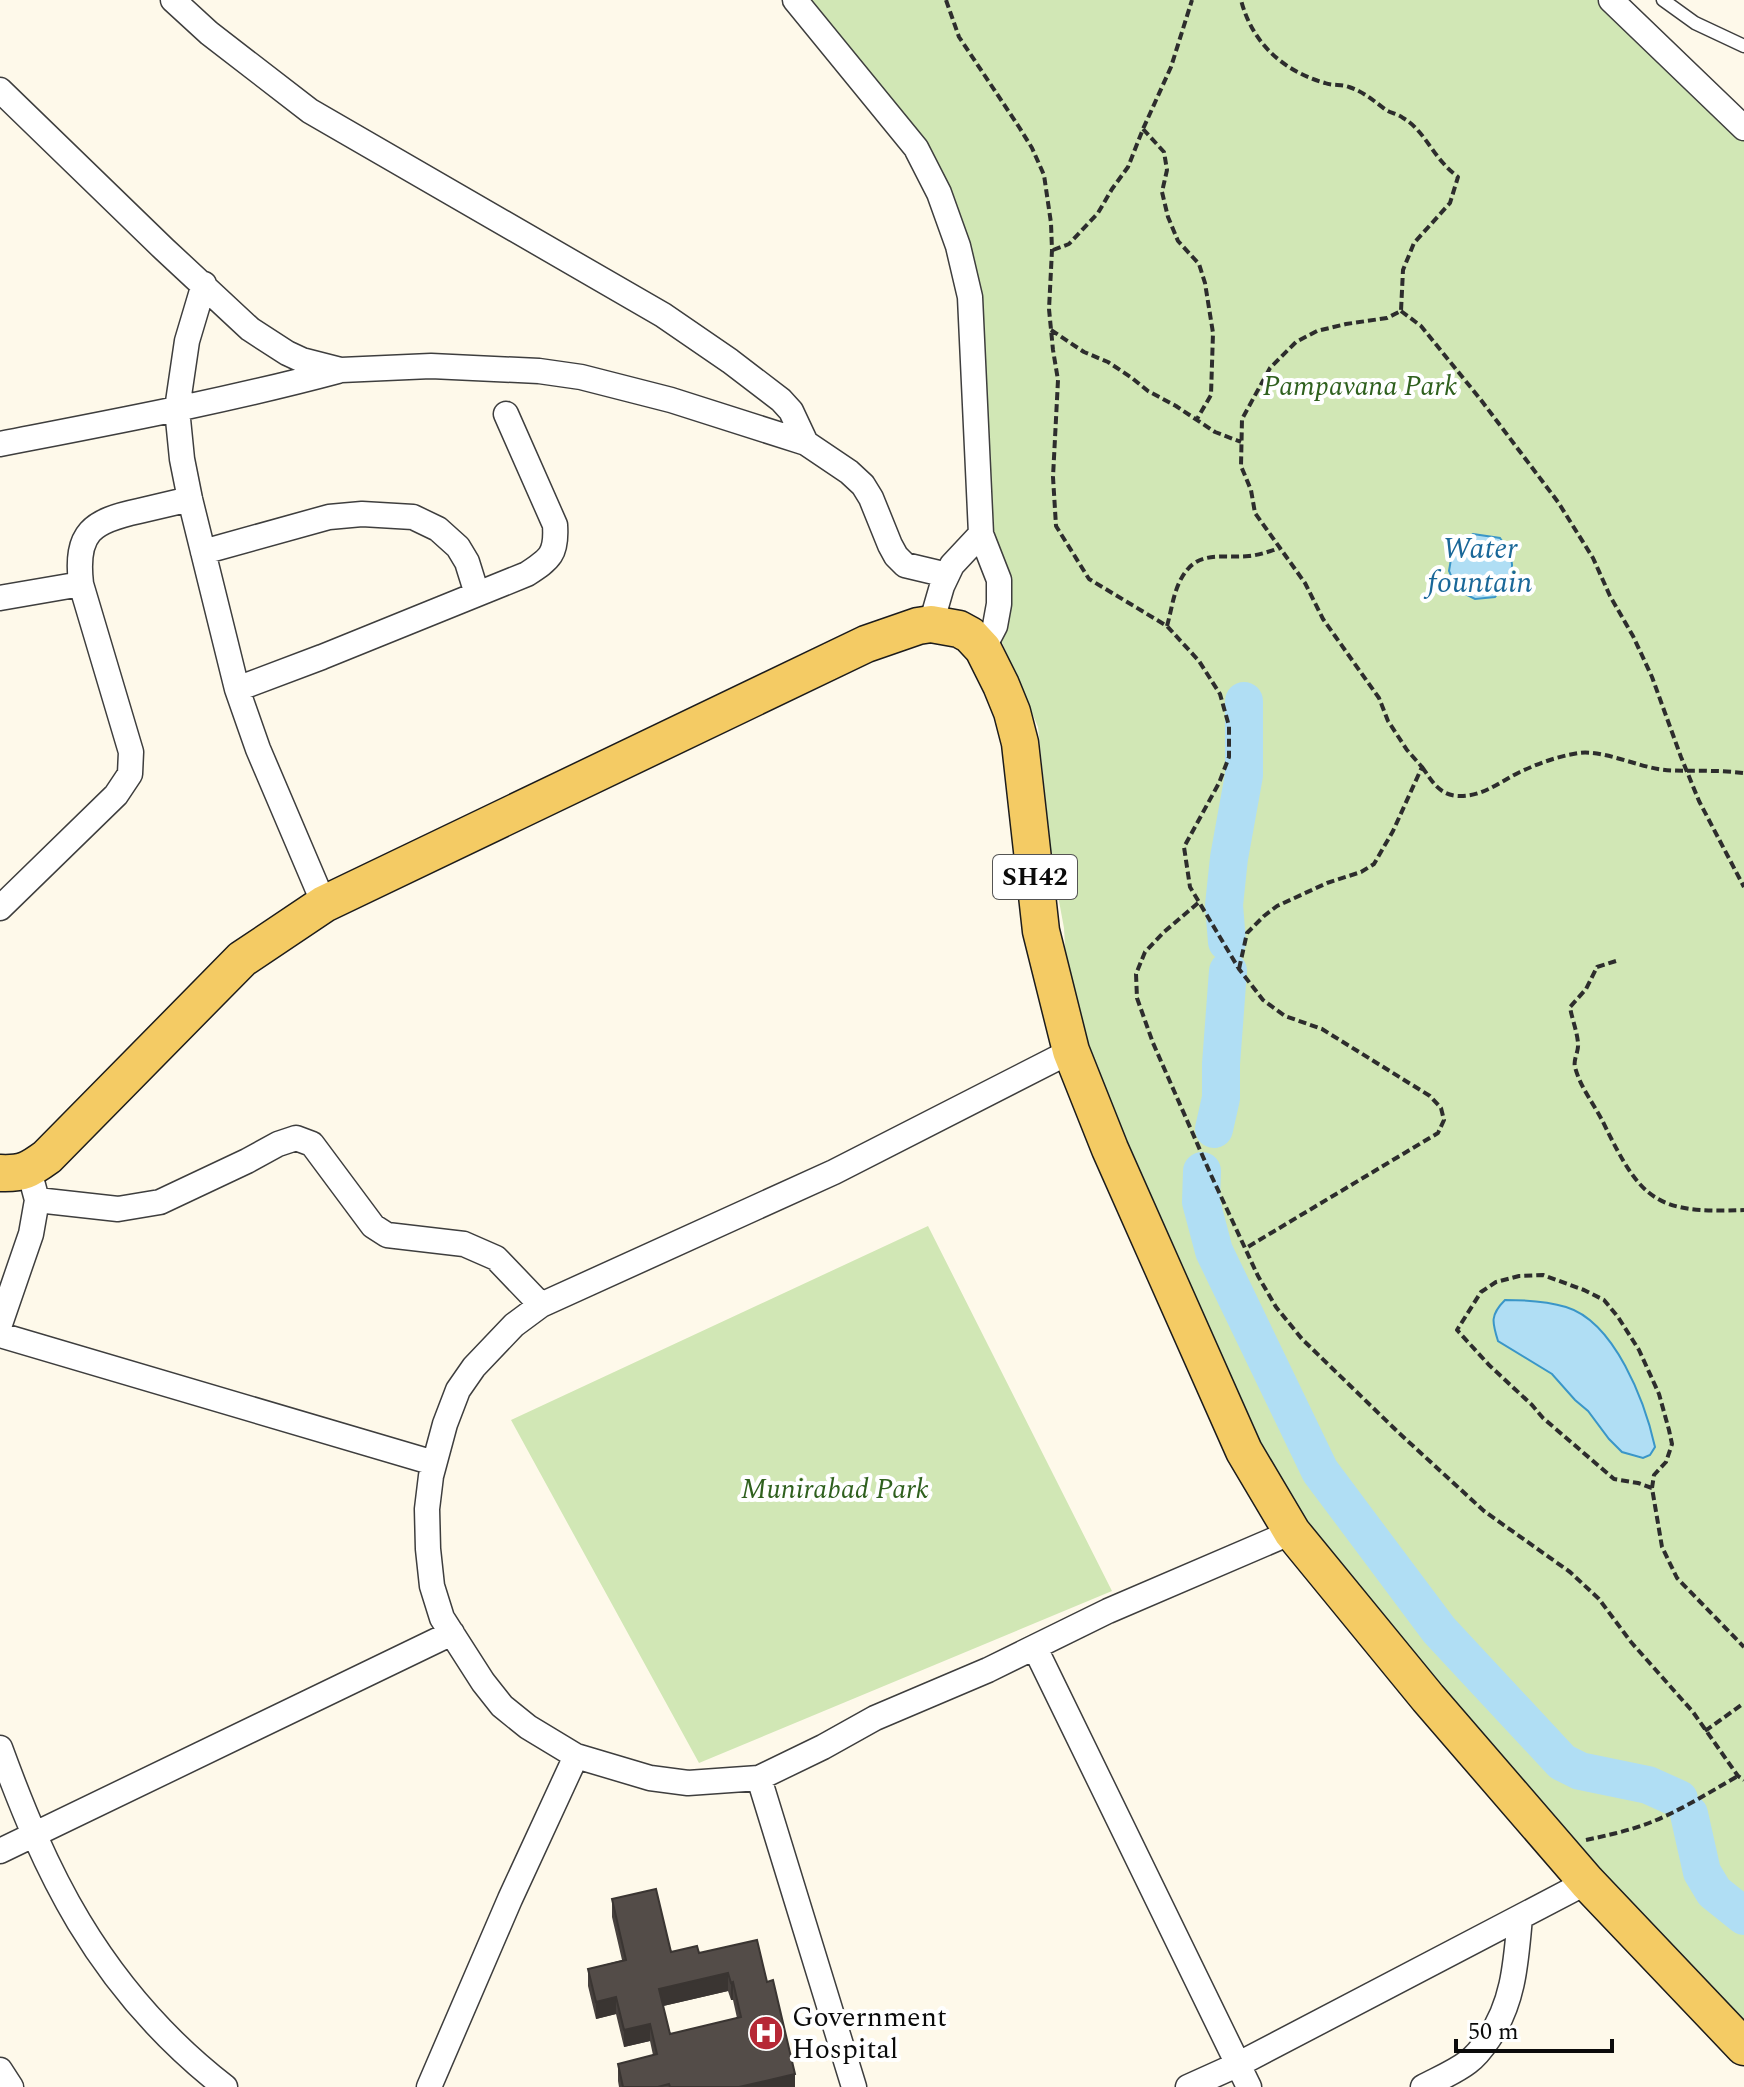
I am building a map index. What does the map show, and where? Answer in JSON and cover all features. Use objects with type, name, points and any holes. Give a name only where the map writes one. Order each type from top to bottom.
[{"type":"main road","points":[[22,1181],[242,959],[324,904],[866,644],[897,632],[931,624],[959,629],[970,635],[983,649]]},
{"type":"main road","name":"SH42","points":[[983,649],[1012,712],[1020,743],[1041,931],[1071,1051],[1110,1149],[1244,1451],[1292,1532],[1428,1698],[1587,1882],[1744,2047]]},
{"type":"street","points":[[173,0],[209,33],[310,111],[663,315],[730,361],[781,400],[791,411],[806,443]]},
{"type":"street","points":[[795,0],[916,148],[939,193],[953,233],[970,297],[981,534],[999,580],[995,626],[983,649]]},
{"type":"street","points":[[1611,0],[1744,128]]},
{"type":"street","points":[[0,90],[250,329],[302,360],[341,370]]},
{"type":"street","points":[[204,284],[187,341],[177,409],[182,459],[237,689],[258,749],[324,904]]},
{"type":"street","points":[[0,444],[279,387],[341,370],[431,366],[539,371],[581,377],[671,400],[806,443],[863,485],[890,545],[905,565],[947,575]]},
{"type":"street","points":[[237,689],[527,574],[548,561],[557,544],[555,525],[506,414]]},
{"type":"street","points":[[0,908],[108,803],[130,774],[131,752],[81,584],[79,564],[83,543],[100,522],[190,499]]},
{"type":"street","points":[[203,552],[329,517],[362,514],[413,517],[438,529],[458,547],[467,562],[477,594]]},
{"type":"street","points":[[931,624],[952,565],[981,534]]},
{"type":"street","points":[[0,598],[81,584]]},
{"type":"street","points":[[1071,1051],[834,1172],[541,1305],[514,1325],[474,1367],[458,1390],[434,1463],[427,1509],[429,1561],[432,1586],[442,1618],[502,1706],[528,1727],[576,1756],[650,1778],[688,1783],[759,1778],[875,1718],[1035,1648],[1108,1611],[1292,1532]]},
{"type":"street","points":[[0,1324],[31,1234],[22,1181],[118,1209],[160,1202],[296,1138],[312,1144],[373,1226],[387,1235],[464,1244],[496,1258],[541,1305]]},
{"type":"street","points":[[0,1335],[434,1463]]},
{"type":"street","points":[[0,1851],[452,1633]]},
{"type":"street","points":[[1035,1648],[1249,2087]]},
{"type":"street","points":[[0,1748],[34,1834],[79,1923],[159,2028],[225,2087]]},
{"type":"street","points":[[429,2087],[500,1921],[576,1756]]},
{"type":"street","points":[[759,1778],[854,2087]]},
{"type":"street","points":[[1188,2087],[1239,2064],[1587,1882]]},
{"type":"street","points":[[1423,2087],[1468,2062],[1497,2026],[1509,1999],[1520,1917]]},
{"type":"street","points":[[0,2070],[11,2087]]},
{"type":"lane","points":[[1663,0],[1695,23],[1744,46]]},
{"type":"path","points":[[946,0],[959,37],[1032,148],[1044,175],[1052,250],[1049,309],[1058,380],[1053,477],[1056,526],[1089,579],[1167,626],[1199,661],[1220,694],[1229,726],[1229,757],[1219,783],[1184,847],[1190,887],[1239,969],[1263,1000],[1285,1016],[1322,1029],[1430,1096],[1441,1108],[1444,1120],[1438,1133],[1246,1248]]},
{"type":"path","points":[[1052,250],[1069,244],[1098,213],[1128,167],[1171,67],[1192,0]]},
{"type":"path","points":[[1241,0],[1253,31],[1278,60],[1305,77],[1330,85],[1346,85],[1405,119],[1458,177],[1450,203],[1414,243],[1403,270],[1401,311]]},
{"type":"path","points":[[1143,129],[1164,152],[1167,170],[1162,192],[1168,217],[1178,241],[1199,264],[1205,283],[1213,333],[1211,395],[1197,419]]},
{"type":"path","points":[[1401,311],[1387,318],[1317,331],[1296,342],[1270,368],[1242,419],[1241,466],[1251,490],[1255,513],[1300,574],[1335,636],[1379,698],[1388,721],[1407,750],[1438,790],[1455,796],[1486,792],[1524,770],[1549,760],[1585,752],[1621,758],[1656,769],[1744,773]]},
{"type":"path","points":[[1401,311],[1421,326],[1445,354],[1558,502],[1593,558],[1652,677],[1699,801],[1744,887]]},
{"type":"path","points":[[1051,330],[1084,352],[1108,362],[1215,432],[1241,442]]},
{"type":"path","points":[[1167,626],[1178,584],[1187,570],[1199,560],[1219,555],[1254,556],[1280,548]]},
{"type":"path","points":[[1239,969],[1247,933],[1264,916],[1277,906],[1374,864],[1422,767]]},
{"type":"path","points":[[1198,903],[1145,952],[1136,974],[1137,998],[1169,1081],[1258,1276],[1276,1307],[1302,1339],[1484,1511],[1570,1572],[1599,1599],[1631,1642],[1693,1712],[1744,1780]]},
{"type":"path","points":[[1616,961],[1597,967],[1586,989],[1570,1007],[1579,1047],[1574,1063],[1582,1084],[1626,1166],[1639,1185],[1658,1200],[1675,1207],[1744,1210]]},
{"type":"path","points":[[1652,1488],[1614,1479],[1550,1424],[1476,1352],[1457,1330],[1481,1292],[1496,1282],[1519,1276],[1543,1275],[1604,1300],[1618,1317],[1639,1350],[1659,1394],[1672,1444],[1666,1462],[1654,1475],[1652,1488],[1662,1547],[1669,1564],[1688,1590],[1744,1647]]},
{"type":"path","points":[[1705,1731],[1744,1703]]},
{"type":"path","points":[[1557,1847],[1630,1830],[1653,1821],[1738,1776]]},
{"type":"green space","name":"Pampavana Park","points":[[795,0],[1611,0],[1744,130],[1744,2047],[1292,1532],[1071,1051],[1064,928],[1053,869],[1038,727],[995,626],[981,534],[974,349],[939,193]]},
{"type":"green space","name":"Munirabad Park","points":[[928,1226],[1112,1591],[699,1763],[511,1420]]},
{"type":"water","name":"Water fountain","points":[[1473,534],[1500,538],[1510,555],[1510,575],[1495,597],[1475,599],[1457,590],[1449,571],[1453,547]]},
{"type":"water","points":[[1505,1300],[1536,1301],[1566,1307],[1583,1315],[1599,1329],[1625,1366],[1644,1408],[1655,1447],[1650,1455],[1643,1458],[1622,1452],[1552,1374],[1498,1341],[1494,1319]]},
{"type":"building","points":[[656,1889],[671,1952],[697,1946],[699,1953],[757,1940],[767,1982],[773,1980],[795,2074],[739,2087],[670,2087],[669,2084],[623,2087],[618,2064],[657,2054],[650,2024],[624,2030],[616,1997],[596,2002],[588,1969],[626,1960],[612,1899]],"holes":[[[728,1973],[741,2017],[670,2034],[659,1989]]]},
{"type":"waterway","points":[[1227,942],[1224,905],[1244,775],[1244,701]]},
{"type":"waterway","points":[[1214,1129],[1221,1098],[1228,971]]},
{"type":"waterway","points":[[1202,1171],[1201,1202],[1214,1251],[1320,1471],[1439,1630],[1562,1762],[1580,1771],[1648,1785],[1679,1799]]},
{"type":"waterway","points":[[1689,1814],[1702,1872],[1714,1892],[1744,1916]]},
{"type":"place","name":"Government Hospital","points":[[766,2033]]}]
